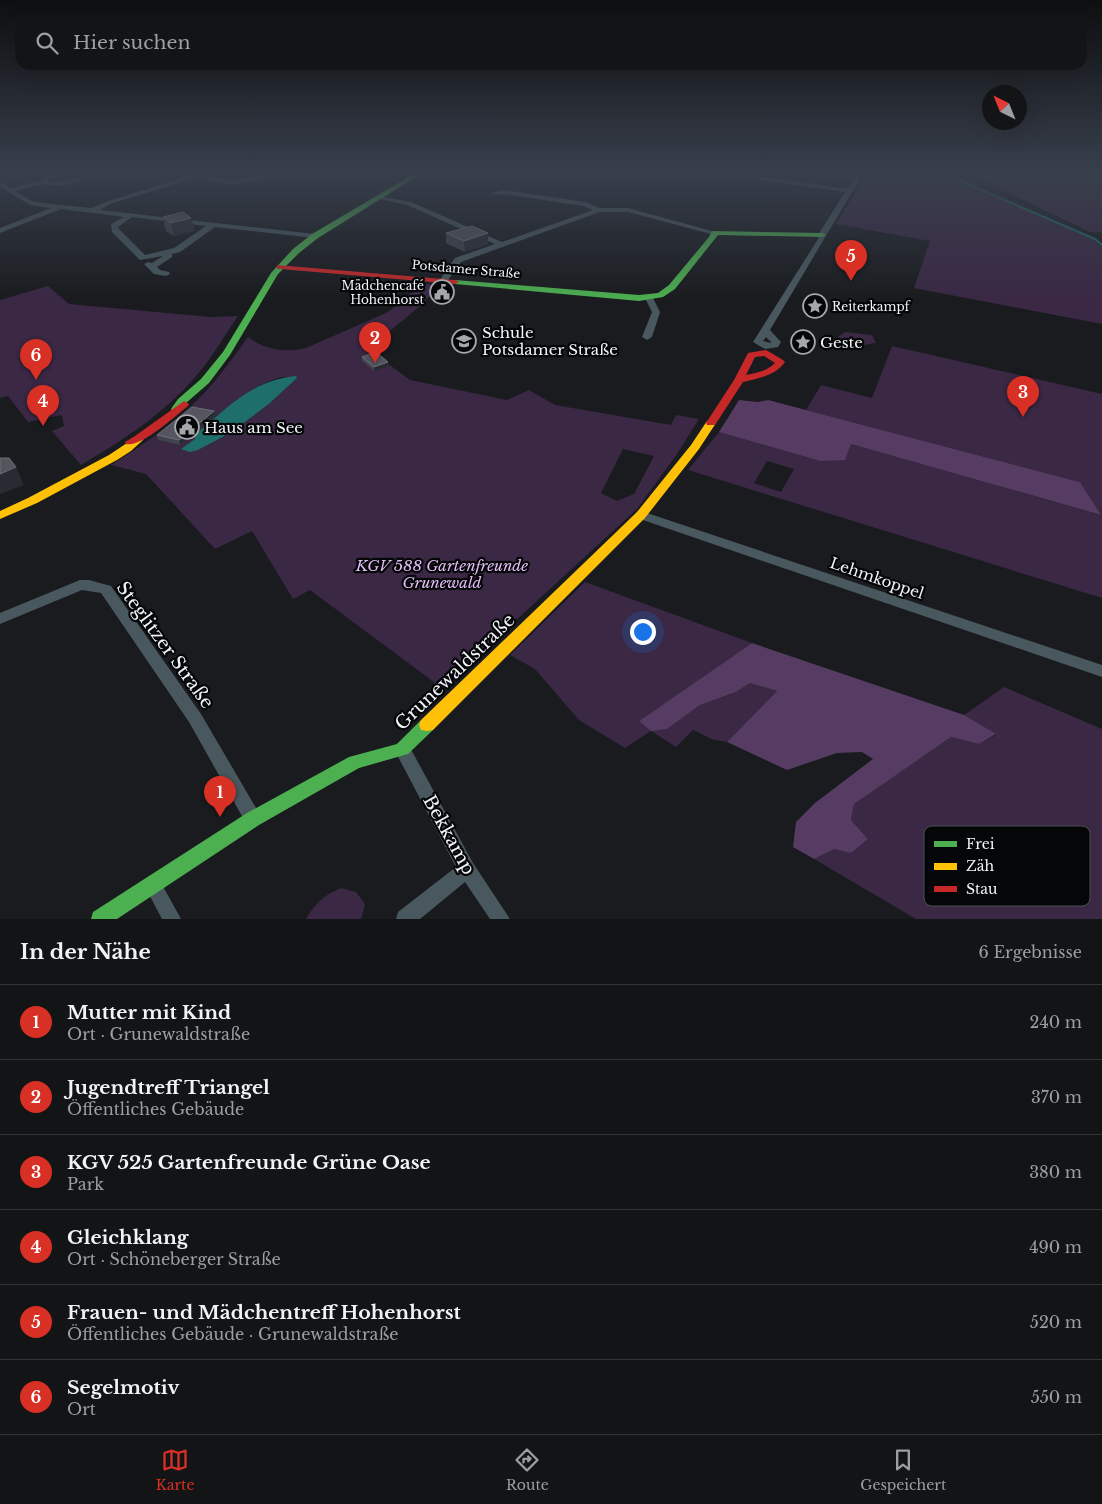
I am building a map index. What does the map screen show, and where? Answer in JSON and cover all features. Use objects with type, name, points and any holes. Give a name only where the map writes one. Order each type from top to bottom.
[{"type":"street","points":[[0,231],[41,215]]},
{"type":"street","points":[[166,274],[157,272],[115,230],[114,226],[131,215],[314,236]]},
{"type":"street","points":[[0,513],[93,467],[107,456],[139,438],[176,409],[188,395],[205,381],[227,353],[280,267],[314,236],[350,215]]},
{"type":"street","points":[[436,215],[501,244]]},
{"type":"street","points":[[443,281],[458,260],[585,215]]},
{"type":"street","points":[[648,215],[715,233],[822,235]]},
{"type":"street","points":[[766,331],[822,239],[822,235],[834,215]]},
{"type":"street","points":[[152,267],[214,224]]},
{"type":"street","name":"Potsdamer Straße","points":[[280,267],[626,298],[649,298],[660,295],[672,287],[714,238],[715,233]]},
{"type":"street","points":[[143,258],[177,250]]},
{"type":"street","points":[[646,338],[656,312],[649,298]]},
{"type":"street","name":"Grunewaldstraße","points":[[100,919],[254,819],[355,762],[402,749],[641,515],[684,463],[739,380],[752,355],[766,353],[778,360],[779,365],[772,371],[739,380]]},
{"type":"street","name":"Lehmkoppel","points":[[641,515],[1102,671]]},
{"type":"street","name":"Steglitzer Straße","points":[[0,619],[80,585],[89,584],[106,589],[195,718],[254,819]]},
{"type":"street","name":"Bekkamp","points":[[402,749],[467,869],[501,919]]},
{"type":"street","points":[[405,919],[467,869]]},
{"type":"street","points":[[153,885],[172,919]]},
{"type":"green space","points":[[841,215],[1037,215],[1093,239],[1102,247],[1102,324],[914,288],[930,241],[836,224]]},
{"type":"green space","points":[[1054,215],[1102,215],[1102,232],[1090,232]]},
{"type":"green space","name":"KGV 588 Gartenfreunde Grunewald","points":[[422,284],[441,285],[419,307],[368,349],[410,380],[507,400],[529,390],[555,405],[671,425],[676,415],[699,419],[677,454],[637,509],[442,688],[310,590],[293,599],[252,531],[215,549],[146,474],[111,465],[150,439],[186,411],[213,383],[248,337],[268,348],[290,350],[306,348],[388,312]],"holes":[[[281,377],[297,378],[270,403],[232,432],[198,450],[182,449],[195,439],[196,434],[245,394],[256,387]],[[623,449],[654,456],[634,494],[617,501],[601,493]]]},
{"type":"green space","points":[[48,286],[69,304],[211,317],[238,316],[213,354],[184,390],[157,414],[127,436],[81,465],[52,431],[64,426],[62,415],[28,422],[8,396],[0,398],[0,300]]},
{"type":"green space","points":[[845,332],[872,335],[876,343],[853,346],[831,342]]},
{"type":"green space","points":[[892,346],[1102,394],[1102,598],[688,470],[719,432],[820,461],[851,444],[1100,515],[1080,482],[806,410],[821,385],[872,398]],"holes":[[[767,461],[794,469],[781,492],[754,483]]]},
{"type":"green space","points":[[585,582],[752,643],[639,721],[667,729],[700,705],[736,692],[750,683],[777,691],[727,742],[714,740],[693,730],[676,747],[651,731],[625,748],[579,720],[535,669],[510,655]]},
{"type":"green space","points":[[1004,687],[1102,729],[1102,919],[916,919],[814,859],[834,849],[851,852],[868,839],[851,820],[854,803],[951,737],[979,744],[996,735],[964,715]]},
{"type":"green space","points":[[341,888],[356,892],[365,904],[361,919],[306,919],[320,900]]},
{"type":"shaded area","points":[[739,400],[758,402],[768,400],[1080,482],[1101,515],[851,444],[845,460],[820,461],[719,432]]},
{"type":"shaded area","points":[[752,643],[964,715],[996,734],[979,744],[951,737],[854,804],[851,820],[868,839],[851,853],[834,849],[814,859],[793,847],[796,822],[815,803],[873,759],[862,752],[837,753],[787,770],[727,742],[777,691],[750,683],[736,692],[700,705],[667,729],[651,731],[639,721]]},
{"type":"water","points":[[296,376],[297,378],[270,403],[232,432],[198,450],[190,452],[181,449],[195,439],[196,434],[230,405],[253,389],[266,383]]},
{"type":"building","points":[[187,215],[191,218],[171,223],[163,217]]},
{"type":"building","points":[[472,226],[488,233],[464,241],[446,233]]},
{"type":"building","points":[[440,283],[450,284],[445,291],[434,290]]},
{"type":"building","points":[[376,352],[388,362],[374,367],[362,357]]},
{"type":"building","name":"Haus am See","points":[[192,407],[214,411],[179,440],[157,435]]},
{"type":"building","points":[[0,458],[9,458],[16,467],[0,474]]},
{"type":"waterway","points":[[1039,215],[1095,239],[1102,245]]},
{"type":"traffic: fast","points":[[176,409],[182,401],[205,381],[227,353],[275,273],[296,251],[315,236],[350,215]]},
{"type":"traffic: fast","points":[[455,282],[639,298],[660,295],[672,287],[713,238],[715,233],[822,235]]},
{"type":"traffic: fast","points":[[100,919],[253,819],[355,762],[402,749],[427,725]]},
{"type":"traffic: slow","points":[[427,725],[641,515],[695,447],[711,423]]},
{"type":"traffic: slow","points":[[0,515],[32,501],[113,458],[139,438]]},
{"type":"traffic: jam","points":[[280,267],[455,282]]},
{"type":"traffic: jam","points":[[711,423],[739,380],[751,355],[766,353],[780,362],[772,370],[739,380]]},
{"type":"traffic: jam","points":[[130,442],[139,438],[184,404]]},
{"type":"place","name":"Frauen- und Mädchentreff Hohenhorst","points":[[851,281]]},
{"type":"place","name":"Mädchencafé Hohenhorst","points":[[442,292]]},
{"type":"place","name":"Reiterkampf","points":[[815,306]]},
{"type":"place","name":"Schule Potsdamer Straße","points":[[464,341]]},
{"type":"place","name":"Geste","points":[[803,342]]},
{"type":"place","name":"Jugendtreff Triangel","points":[[375,363]]},
{"type":"place","name":"Segelmotiv","points":[[36,380]]},
{"type":"place","name":"KGV 525 Gartenfreunde Grüne Oase","points":[[1023,417]]},
{"type":"place","name":"Gleichklang","points":[[43,426]]},
{"type":"place","name":"Haus am See","points":[[187,427]]},
{"type":"place","name":"Mutter mit Kind","points":[[220,817]]}]
